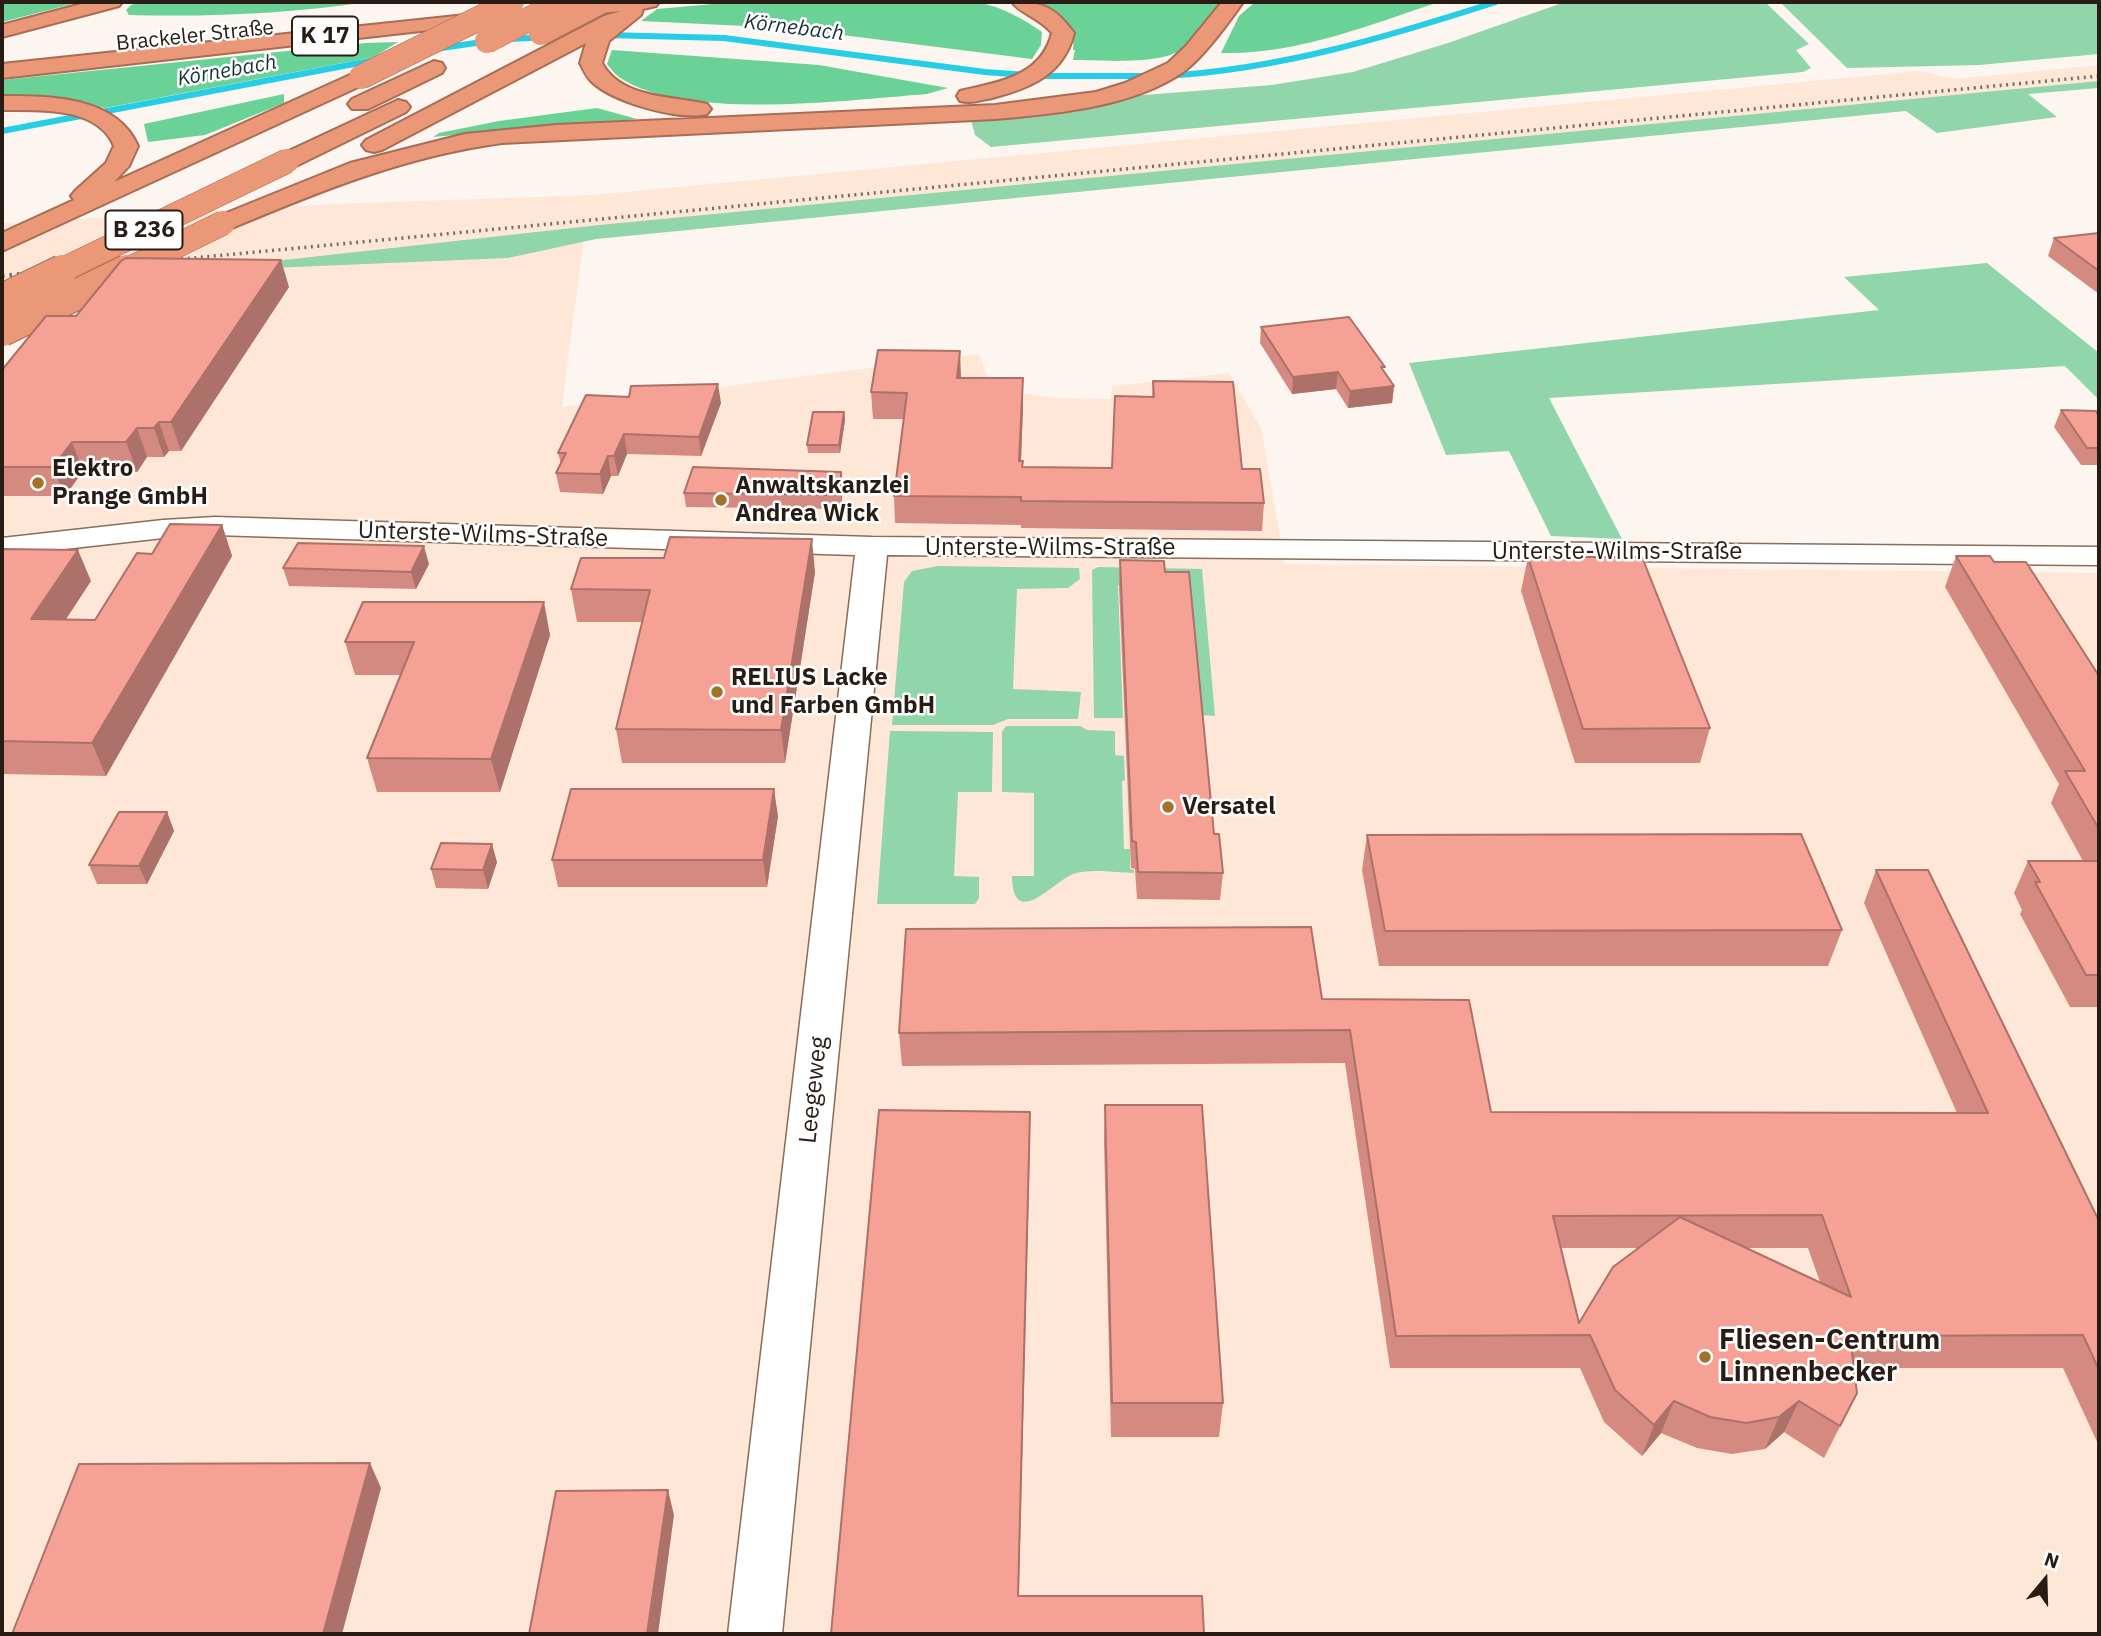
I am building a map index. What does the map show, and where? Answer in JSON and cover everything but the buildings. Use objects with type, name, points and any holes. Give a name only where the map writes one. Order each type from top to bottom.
[{"type":"highway","points":[[2,31],[112,2]]},
{"type":"highway","points":[[2,243],[361,77],[513,2]]},
{"type":"highway","name":"Brackeler Straße","points":[[2,56],[513,2]]},
{"type":"highway","name":"B 236","points":[[2,299],[287,161],[562,2]]},
{"type":"highway","name":"B 236","points":[[2,274],[433,68],[470,56],[600,2]]},
{"type":"highway","points":[[223,223],[344,172],[384,158],[451,143],[502,136],[916,109],[978,94],[1015,83],[1048,65],[1061,49],[1063,33],[1058,24],[1036,8],[1022,2]]},
{"type":"highway","points":[[644,5],[600,38],[592,50],[591,60],[603,80],[616,90],[658,104],[709,110],[757,111],[1016,110],[1112,94],[1164,74],[1191,55],[1233,2]]},
{"type":"highway","points":[[2,331],[223,223],[644,5]]},
{"type":"highway","name":"Brackeler Straße","points":[[2,71],[644,5]]},
{"type":"highway","points":[[2,50],[312,17]]},
{"type":"highway","points":[[2,103],[39,104],[95,114],[120,130],[121,156],[83,196],[30,229]]},
{"type":"street","name":"Unterste-Wilms-Straße","points":[[2,547],[163,529],[215,526],[872,546],[2099,556]]},
{"type":"street","name":"Leegeweg","points":[[755,1634],[872,546]]},
{"type":"shaded area","points":[[2099,65],[2099,81],[599,225],[279,261],[584,236],[562,407],[979,354],[992,389],[1055,398],[1111,399],[1112,386],[1229,373],[1261,428],[1285,564],[2099,573],[2099,1634],[2,1634],[2,412],[132,286],[2,292],[2,223],[332,204],[593,195],[1919,71],[1954,79]]},
{"type":"green space","points":[[2,2],[80,2],[2,22]]},
{"type":"green space","points":[[140,2],[366,2],[248,14],[129,15],[126,10]]},
{"type":"green space","points":[[736,2],[977,2],[1003,10],[1042,32],[1041,45],[1032,59],[787,28],[641,21],[657,9]]},
{"type":"green space","points":[[1035,2],[1223,2],[1189,42],[1175,53],[1148,59],[1115,61],[1073,60],[1075,50],[1068,26],[1057,15]]},
{"type":"green space","points":[[1255,2],[1439,2],[1304,44],[1221,53],[1239,16]]},
{"type":"green space","points":[[1565,2],[1765,2],[1809,44],[1796,50],[1811,68],[1803,72],[991,147],[975,135],[971,120],[1131,96],[1272,85],[1353,72],[1448,43]]},
{"type":"green space","points":[[1780,2],[2099,2],[2099,54],[1979,65],[1847,68]]},
{"type":"green space","points":[[398,42],[374,57],[105,108],[46,97],[2,97],[2,80]]},
{"type":"green space","points":[[612,50],[819,65],[948,88],[927,94],[813,103],[727,104],[687,100],[651,92],[620,78],[607,64]]},
{"type":"green space","points":[[2099,81],[2099,88],[2028,94],[2057,117],[1937,133],[1906,111],[596,239],[508,258],[176,272],[599,225]]},
{"type":"green space","points":[[284,94],[284,103],[205,135],[148,142],[144,124]]},
{"type":"green space","points":[[597,108],[637,119],[433,137],[439,133],[499,121]]},
{"type":"green space","points":[[1987,263],[2099,353],[2099,400],[2065,366],[1549,398],[1622,539],[1551,536],[1509,451],[1446,455],[1409,363],[1879,310],[1844,277]]},
{"type":"green space","points":[[938,566],[1079,568],[1080,579],[1068,588],[1017,589],[1013,689],[1081,692],[1078,719],[1008,719],[993,725],[892,725],[904,582],[912,571]]},
{"type":"green space","points":[[1098,567],[1202,569],[1215,716],[1200,715],[1164,585],[1118,585],[1123,718],[1094,718],[1092,570]]},
{"type":"green space","points":[[1006,726],[1080,726],[1087,730],[1115,731],[1115,755],[1124,756],[1124,849],[1130,849],[1130,869],[1134,870],[1134,873],[1080,872],[1035,899],[1026,902],[1019,900],[1014,892],[1012,876],[1034,876],[1034,793],[1002,792],[1002,732]]},
{"type":"green space","points":[[890,731],[993,732],[992,792],[958,792],[954,876],[979,877],[979,898],[975,904],[877,904]]},
{"type":"waterway","name":"Körnebach","points":[[1166,76],[1251,66],[1333,50],[1496,2]]},
{"type":"waterway","name":"Körnebach","points":[[605,35],[724,38],[985,72],[1041,76],[1151,76]]},
{"type":"waterway","name":"Körnebach","points":[[507,39],[576,36]]},
{"type":"waterway","name":"Körnebach","points":[[435,49],[489,41]]},
{"type":"waterway","name":"Körnebach","points":[[2,131],[375,60]]},
{"type":"railway","points":[[162,261],[2099,76]]},
{"type":"railway","points":[[47,272],[138,263]]},
{"type":"railway","points":[[2,276],[65,270]]},
{"type":"place","name":"Elektro Prange GmbH","points":[[38,483]]},
{"type":"place","name":"Anwaltskanzlei Andrea Wick","points":[[721,500]]},
{"type":"place","name":"RELIUS Lacke und Farben GmbH","points":[[717,692]]},
{"type":"place","name":"Versatel","points":[[1168,807]]},
{"type":"place","name":"Fliesen-Centrum Linnenbecker","points":[[1705,1357]]}]
